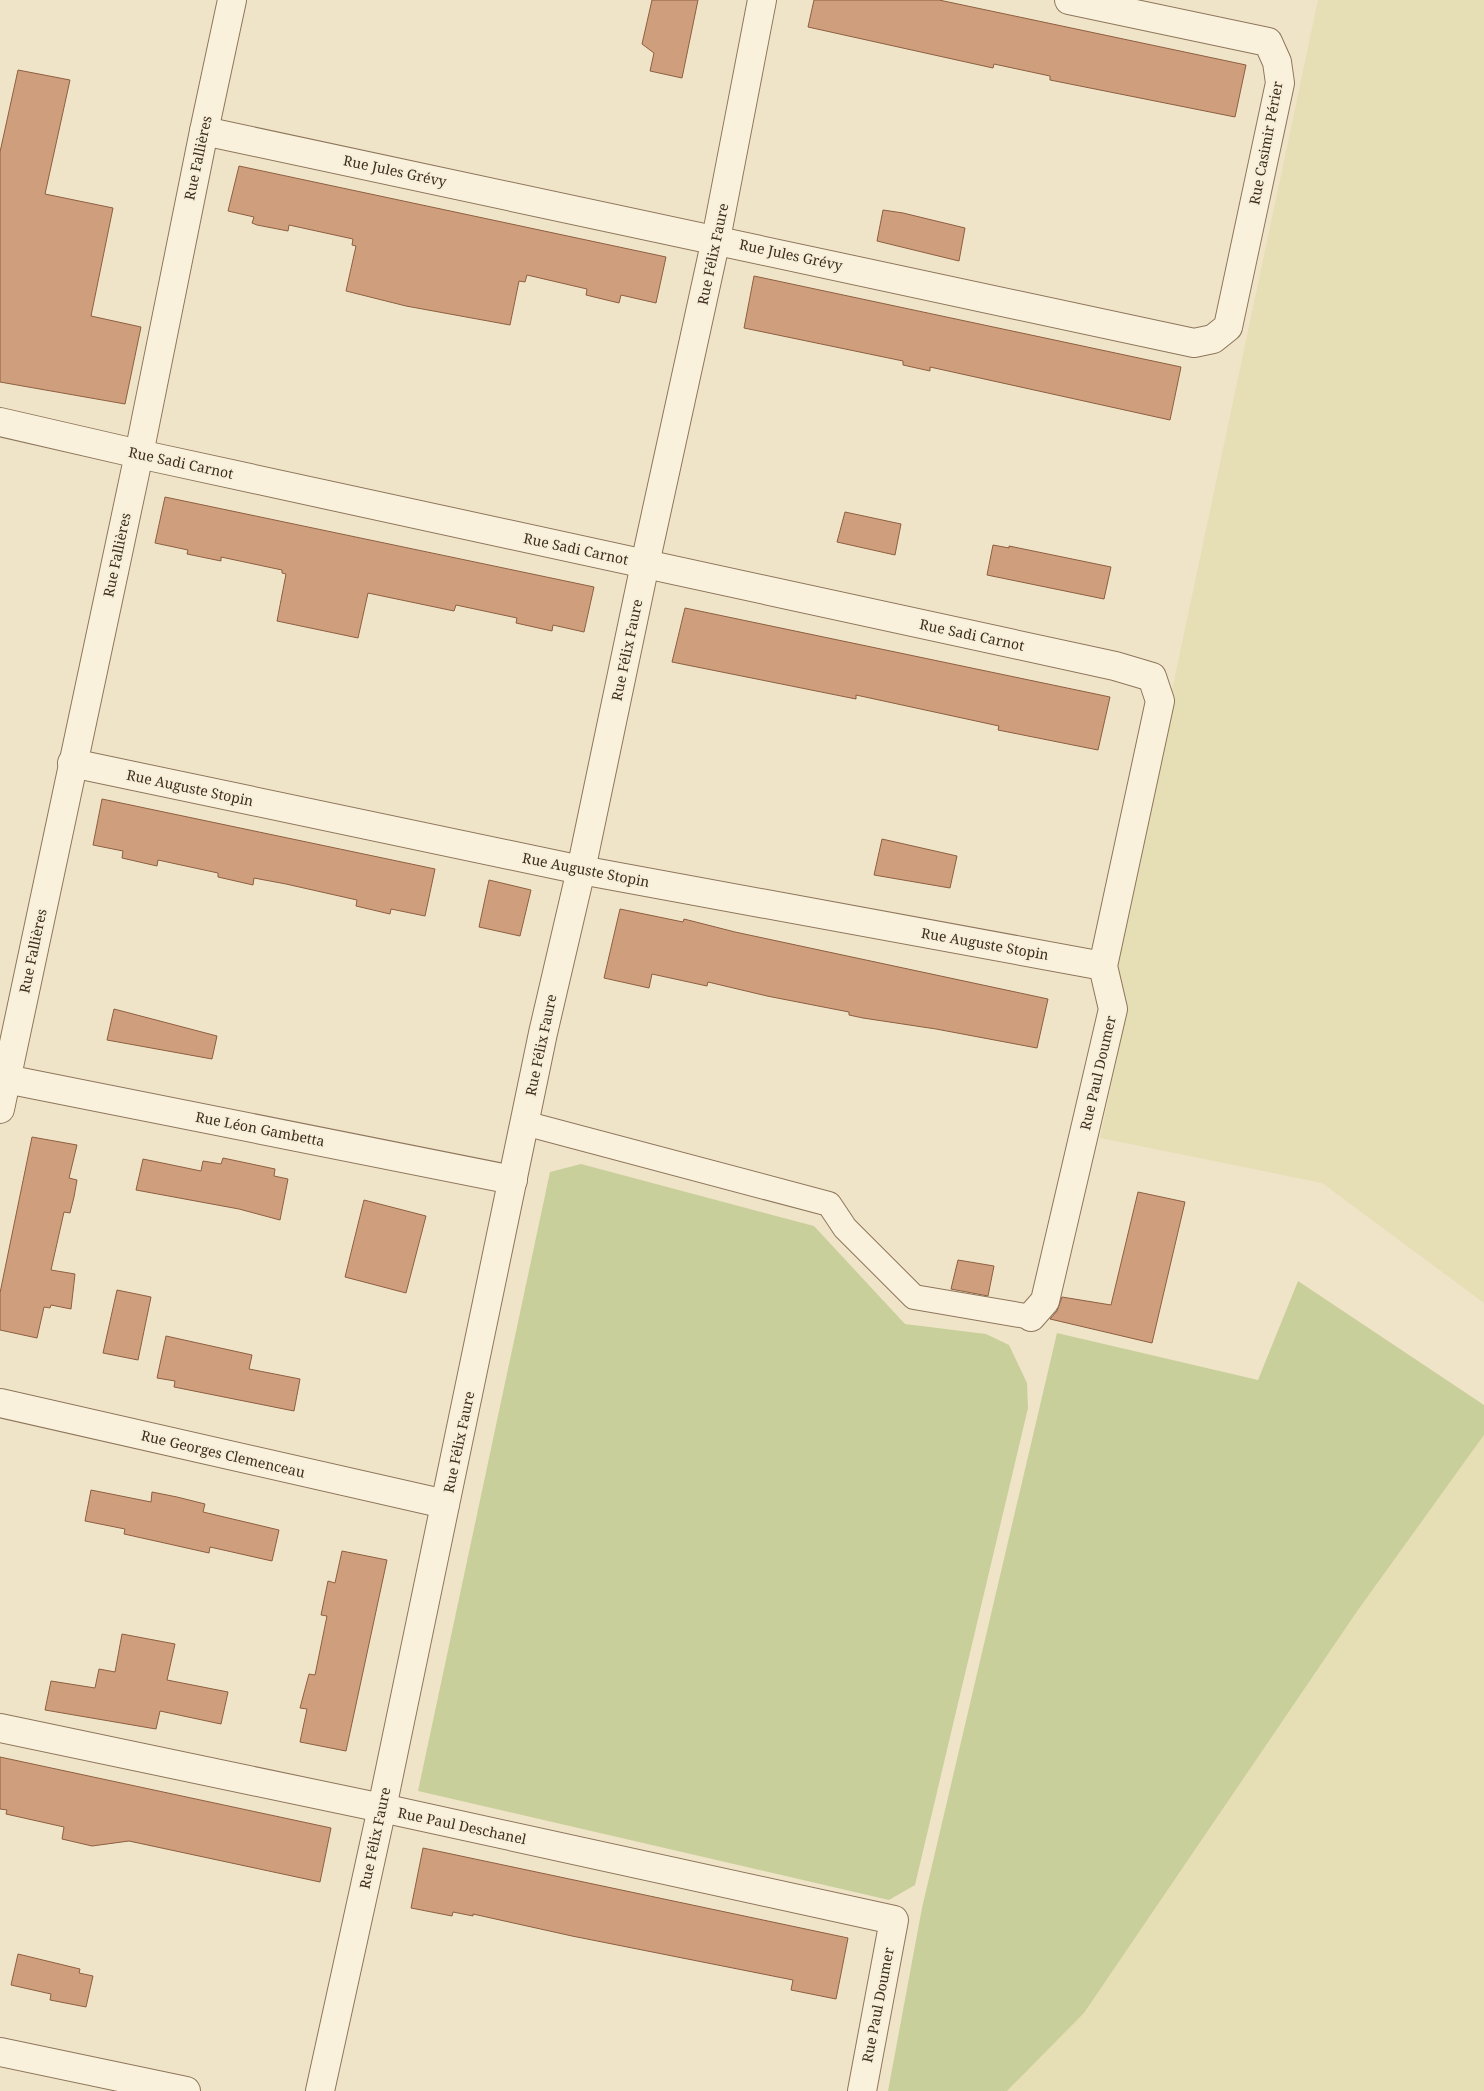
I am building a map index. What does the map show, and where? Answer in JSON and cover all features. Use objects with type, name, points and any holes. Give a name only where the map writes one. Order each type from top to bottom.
[{"type":"street","name":"Rue Fallières","points":[[0,1108],[139,454],[232,0]]},
{"type":"street","name":"Rue Félix Faure","points":[[320,2091],[382,1808],[524,1123],[581,870],[644,564],[716,239],[762,0]]},
{"type":"street","name":"Rue Casimir Périer","points":[[1068,0],[1268,42],[1271,48],[1277,62],[1280,83],[1228,327]]},
{"type":"street","name":"Rue Jules Grévy","points":[[204,131],[716,239],[1194,343],[1213,339],[1228,327]]},
{"type":"street","name":"Rue Sadi Carnot","points":[[0,422],[139,454],[1115,666],[1152,677]]},
{"type":"street","name":"Rue Paul Doumer","points":[[1030,1317],[1045,1301],[1113,1009],[1103,966],[1160,701],[1152,677]]},
{"type":"street","name":"Rue Auguste Stopin","points":[[72,763],[581,870],[1103,966]]},
{"type":"street","name":"Rue Léon Gambetta","points":[[6,1079],[513,1180]]},
{"type":"street","name":"Rue Georges Clemenceau","points":[[0,1403],[446,1504]]},
{"type":"street","name":"Rue Paul Deschanel","points":[[0,1728],[382,1808],[894,1920]]},
{"type":"street","name":"Rue Paul Doumer","points":[[862,2091],[894,1920]]},
{"type":"street","points":[[0,2052],[186,2091]]},
{"type":"lane","points":[[524,1123],[829,1204],[845,1228],[914,1297],[1030,1317]]},
{"type":"shaded area","points":[[1318,0],[1484,0],[1484,1303],[1322,1183],[1100,1138],[1126,1014],[1112,974]]},
{"type":"shaded area","points":[[1484,1435],[1484,2091],[1007,2091],[1084,2013],[1358,1610]]},
{"type":"green space","points":[[581,1164],[814,1226],[905,1324],[986,1334],[1009,1345],[1027,1383],[1028,1408],[915,1885],[889,1900],[418,1791],[550,1172]]},
{"type":"green space","points":[[1298,1281],[1484,1405],[1484,1435],[1358,1610],[1084,2013],[1007,2091],[888,2091],[922,1908],[1057,1333],[1258,1380]]},
{"type":"building","points":[[652,0],[698,0],[682,78],[650,71],[654,53],[642,44]]},
{"type":"building","points":[[814,0],[939,0],[1246,65],[1235,117],[1050,80],[1050,76],[994,64],[993,68],[808,27]]},
{"type":"building","points":[[18,70],[70,80],[45,194],[113,208],[91,316],[141,327],[125,404],[0,382],[0,152]]},
{"type":"building","points":[[239,166],[666,257],[656,303],[621,295],[619,303],[586,295],[587,289],[527,275],[525,282],[519,281],[510,325],[406,306],[346,291],[356,246],[352,245],[353,239],[289,225],[288,231],[257,225],[252,223],[254,217],[228,211]]},
{"type":"building","points":[[883,210],[965,228],[959,261],[877,241]]},
{"type":"building","points":[[754,276],[1181,367],[1170,420],[930,367],[930,371],[903,365],[903,361],[744,328]]},
{"type":"building","points":[[165,497],[594,587],[584,632],[553,625],[552,631],[516,623],[517,618],[456,605],[454,611],[368,593],[358,638],[277,621],[286,574],[282,573],[282,570],[221,557],[221,561],[187,554],[188,550],[155,543]]},
{"type":"building","points":[[845,512],[901,524],[895,555],[837,542]]},
{"type":"building","points":[[993,545],[1009,548],[1009,546],[1111,567],[1104,599],[987,575]]},
{"type":"building","points":[[685,608],[1110,697],[1098,750],[998,730],[999,726],[856,695],[856,699],[672,662]]},
{"type":"building","points":[[102,799],[435,869],[425,916],[391,909],[390,914],[356,906],[357,900],[286,884],[254,878],[253,885],[218,877],[218,873],[158,860],[157,866],[122,858],[123,851],[93,845]]},
{"type":"building","points":[[882,839],[957,856],[950,888],[874,875]]},
{"type":"building","points":[[489,880],[531,890],[520,936],[479,927]]},
{"type":"building","points":[[620,909],[683,922],[684,919],[735,932],[1048,999],[1037,1048],[936,1029],[863,1018],[849,1015],[849,1012],[708,982],[707,986],[652,974],[649,988],[604,978]]},
{"type":"building","points":[[114,1009],[217,1036],[212,1059],[107,1040]]},
{"type":"building","points":[[32,1137],[77,1145],[69,1178],[77,1180],[74,1197],[70,1213],[64,1212],[51,1270],[75,1274],[71,1309],[51,1305],[50,1308],[44,1307],[37,1338],[0,1330],[0,1293]]},
{"type":"building","points":[[223,1158],[275,1169],[274,1176],[288,1179],[280,1220],[239,1209],[136,1190],[143,1159],[201,1171],[203,1161],[221,1164]]},
{"type":"building","points":[[1138,1192],[1185,1202],[1152,1343],[1050,1319],[1057,1311],[1062,1297],[1111,1305]]},
{"type":"building","points":[[364,1200],[426,1216],[406,1293],[345,1277]]},
{"type":"building","points":[[958,1260],[994,1266],[988,1296],[951,1289]]},
{"type":"building","points":[[117,1290],[151,1297],[138,1360],[103,1353]]},
{"type":"building","points":[[166,1336],[252,1355],[249,1369],[300,1379],[294,1411],[174,1387],[175,1381],[157,1378]]},
{"type":"building","points":[[91,1490],[151,1502],[152,1492],[177,1497],[205,1504],[203,1512],[279,1530],[272,1561],[210,1547],[209,1553],[124,1534],[125,1529],[85,1521]]},
{"type":"building","points":[[342,1551],[387,1560],[346,1751],[300,1742],[307,1709],[300,1708],[309,1674],[315,1675],[327,1616],[321,1615],[328,1581],[335,1583]]},
{"type":"building","points":[[122,1634],[175,1644],[167,1680],[228,1692],[221,1724],[160,1711],[156,1729],[45,1710],[51,1681],[95,1688],[99,1669],[115,1672]]},
{"type":"building","points":[[0,1757],[331,1828],[320,1882],[129,1841],[92,1846],[62,1839],[64,1827],[6,1814],[7,1810],[0,1809]]},
{"type":"building","points":[[423,1848],[848,1938],[836,1999],[791,1990],[793,1980],[572,1936],[473,1914],[473,1916],[453,1912],[452,1916],[411,1908]]},
{"type":"building","points":[[18,1954],[80,1969],[79,1973],[93,1976],[86,2007],[50,2000],[51,1994],[11,1985]]}]
